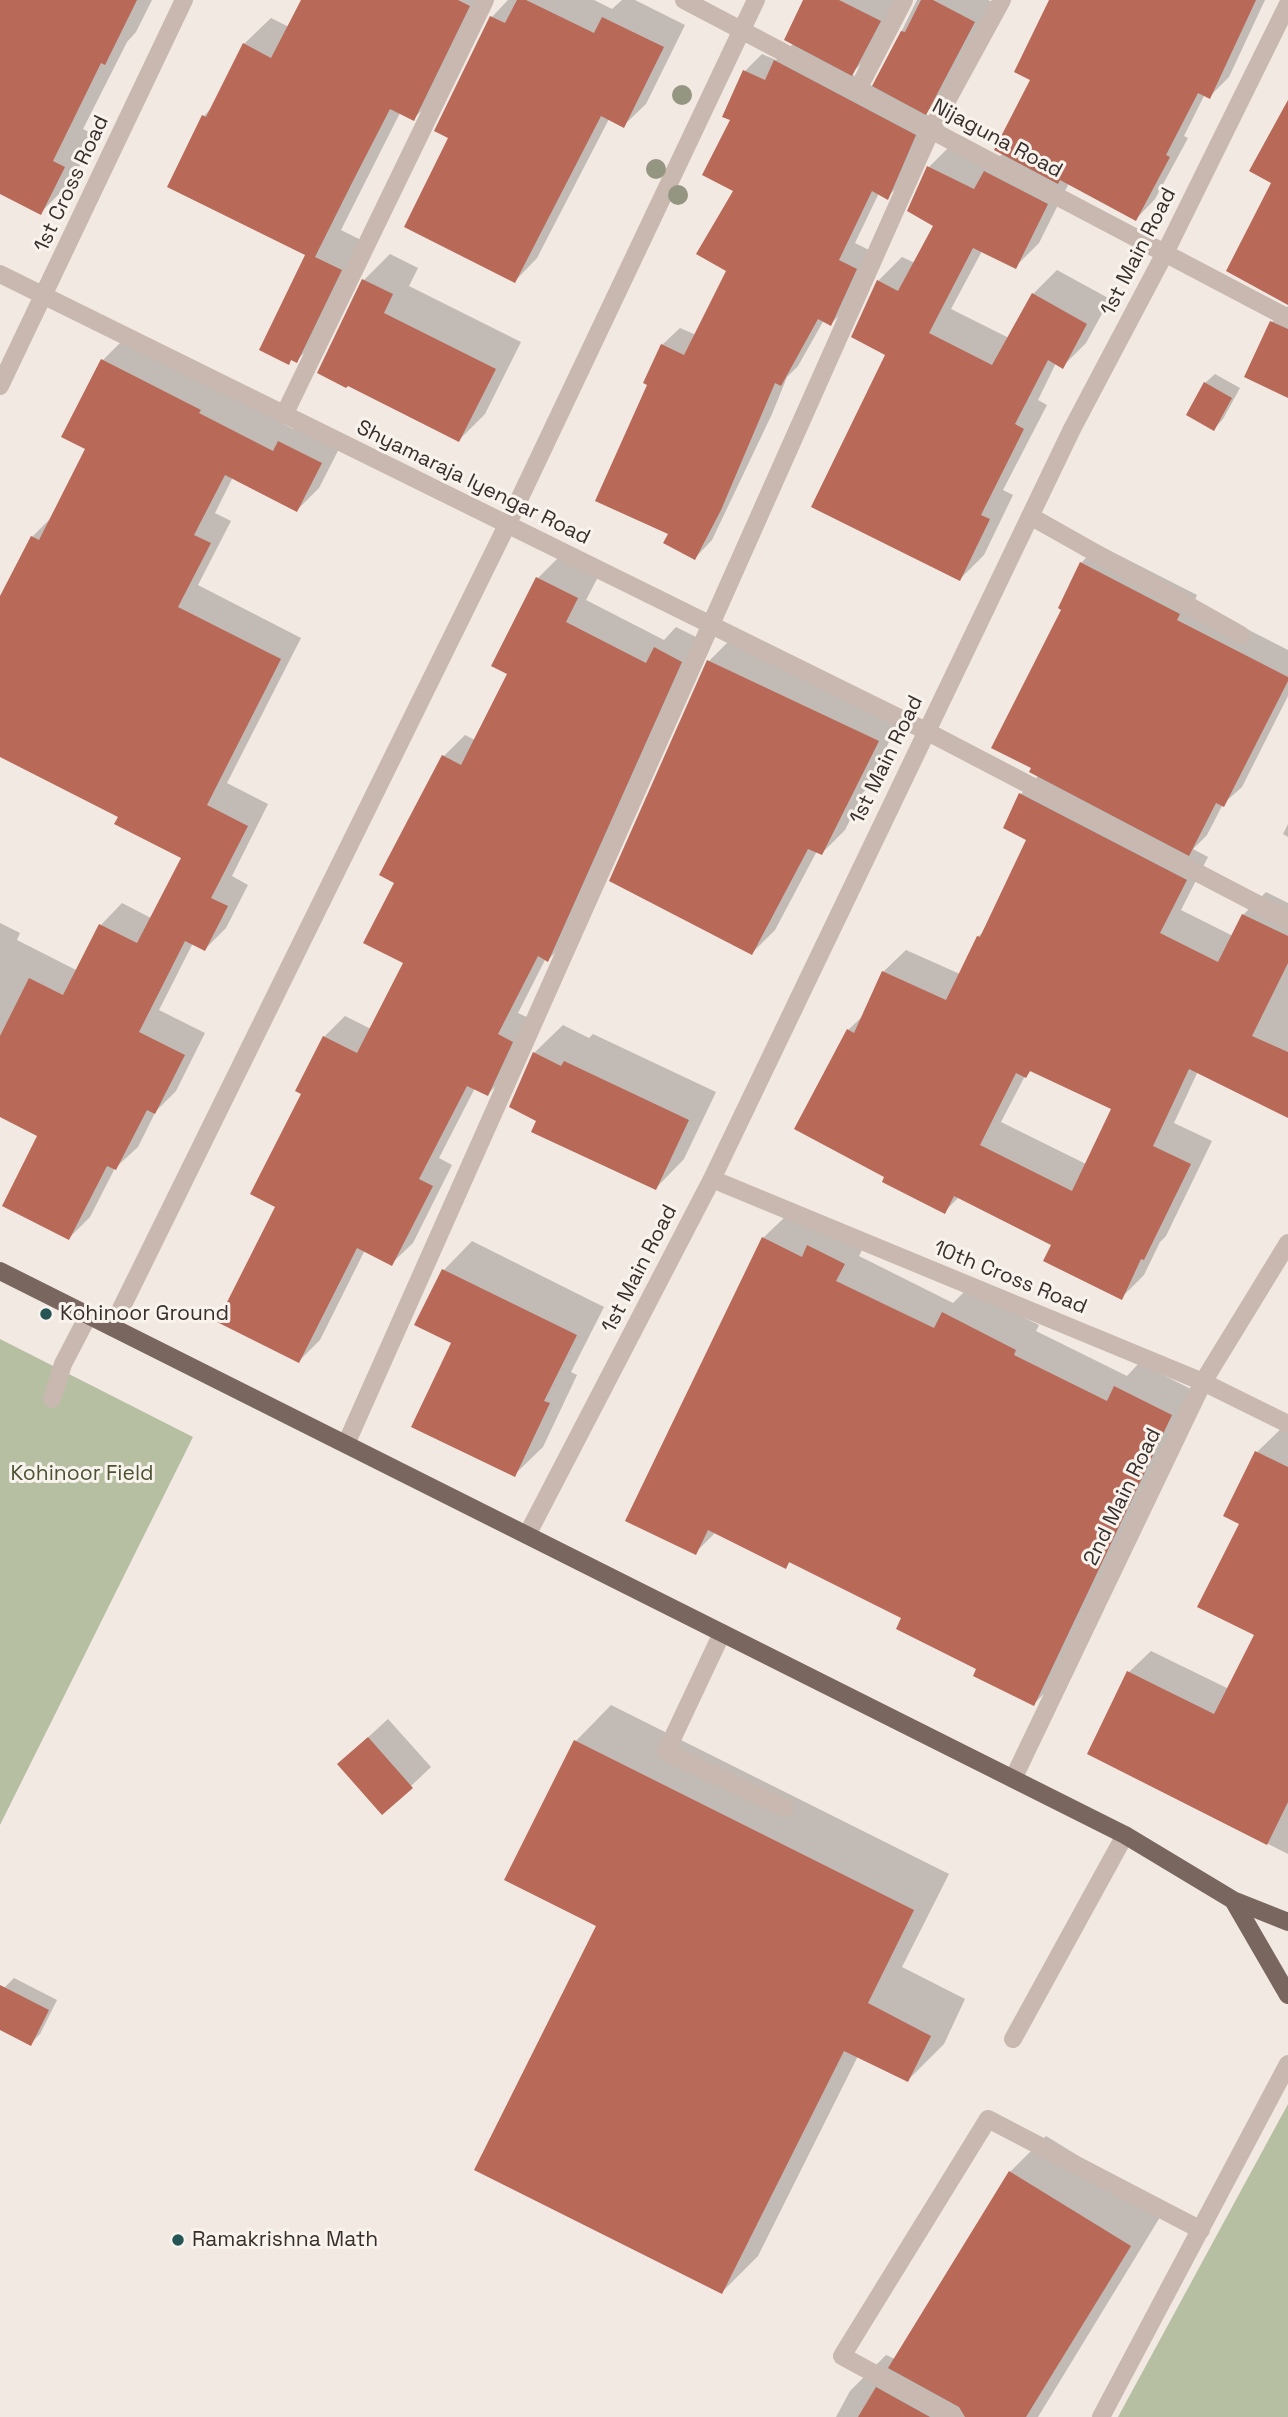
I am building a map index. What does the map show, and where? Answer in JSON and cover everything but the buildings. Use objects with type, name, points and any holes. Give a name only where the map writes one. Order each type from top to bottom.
[{"type":"main road","points":[[0,1271],[1125,1835],[1233,1900],[1288,1922]]},
{"type":"main road","points":[[1233,1900],[1288,1995]]},
{"type":"street","name":"1st Cross Road","points":[[0,386],[184,0]]},
{"type":"street","points":[[284,415],[485,0]]},
{"type":"street","name":"Nijaguna Road","points":[[684,0],[1288,317]]},
{"type":"street","points":[[112,1327],[507,525],[756,0]]},
{"type":"street","points":[[857,92],[904,0]]},
{"type":"street","points":[[346,1444],[931,130],[1002,0]]},
{"type":"street","name":"1st Main Road","points":[[527,1535],[712,1180],[1072,429],[1166,253],[1288,4]]},
{"type":"street","name":"Shyamaraja Iyengar Road","points":[[0,274],[926,731],[1288,920]]},
{"type":"street","points":[[1030,516],[1241,635]]},
{"type":"street","name":"10th Cross Road","points":[[712,1180],[1203,1382],[1288,1424]]},
{"type":"street","name":"2nd Main Road","points":[[1013,1779],[1203,1382],[1288,1243]]},
{"type":"street","points":[[52,1399],[63,1364],[88,1315]]},
{"type":"street","points":[[722,1633],[666,1752],[785,1808]]},
{"type":"street","points":[[1013,2039],[1125,1835]]},
{"type":"street","points":[[1101,2417],[1288,2064]]},
{"type":"street","points":[[954,2417],[842,2356],[988,2119],[1201,2230]]},
{"type":"green space","name":"Kohinoor Field","points":[[0,1339],[193,1437],[0,1825]]},
{"type":"green space","points":[[1288,2104],[1288,2417],[1118,2417]]},
{"type":"place","name":"Kohinoor Ground","points":[[46,1314]]},
{"type":"place","name":"Ramakrishna Math","points":[[178,2240]]}]
